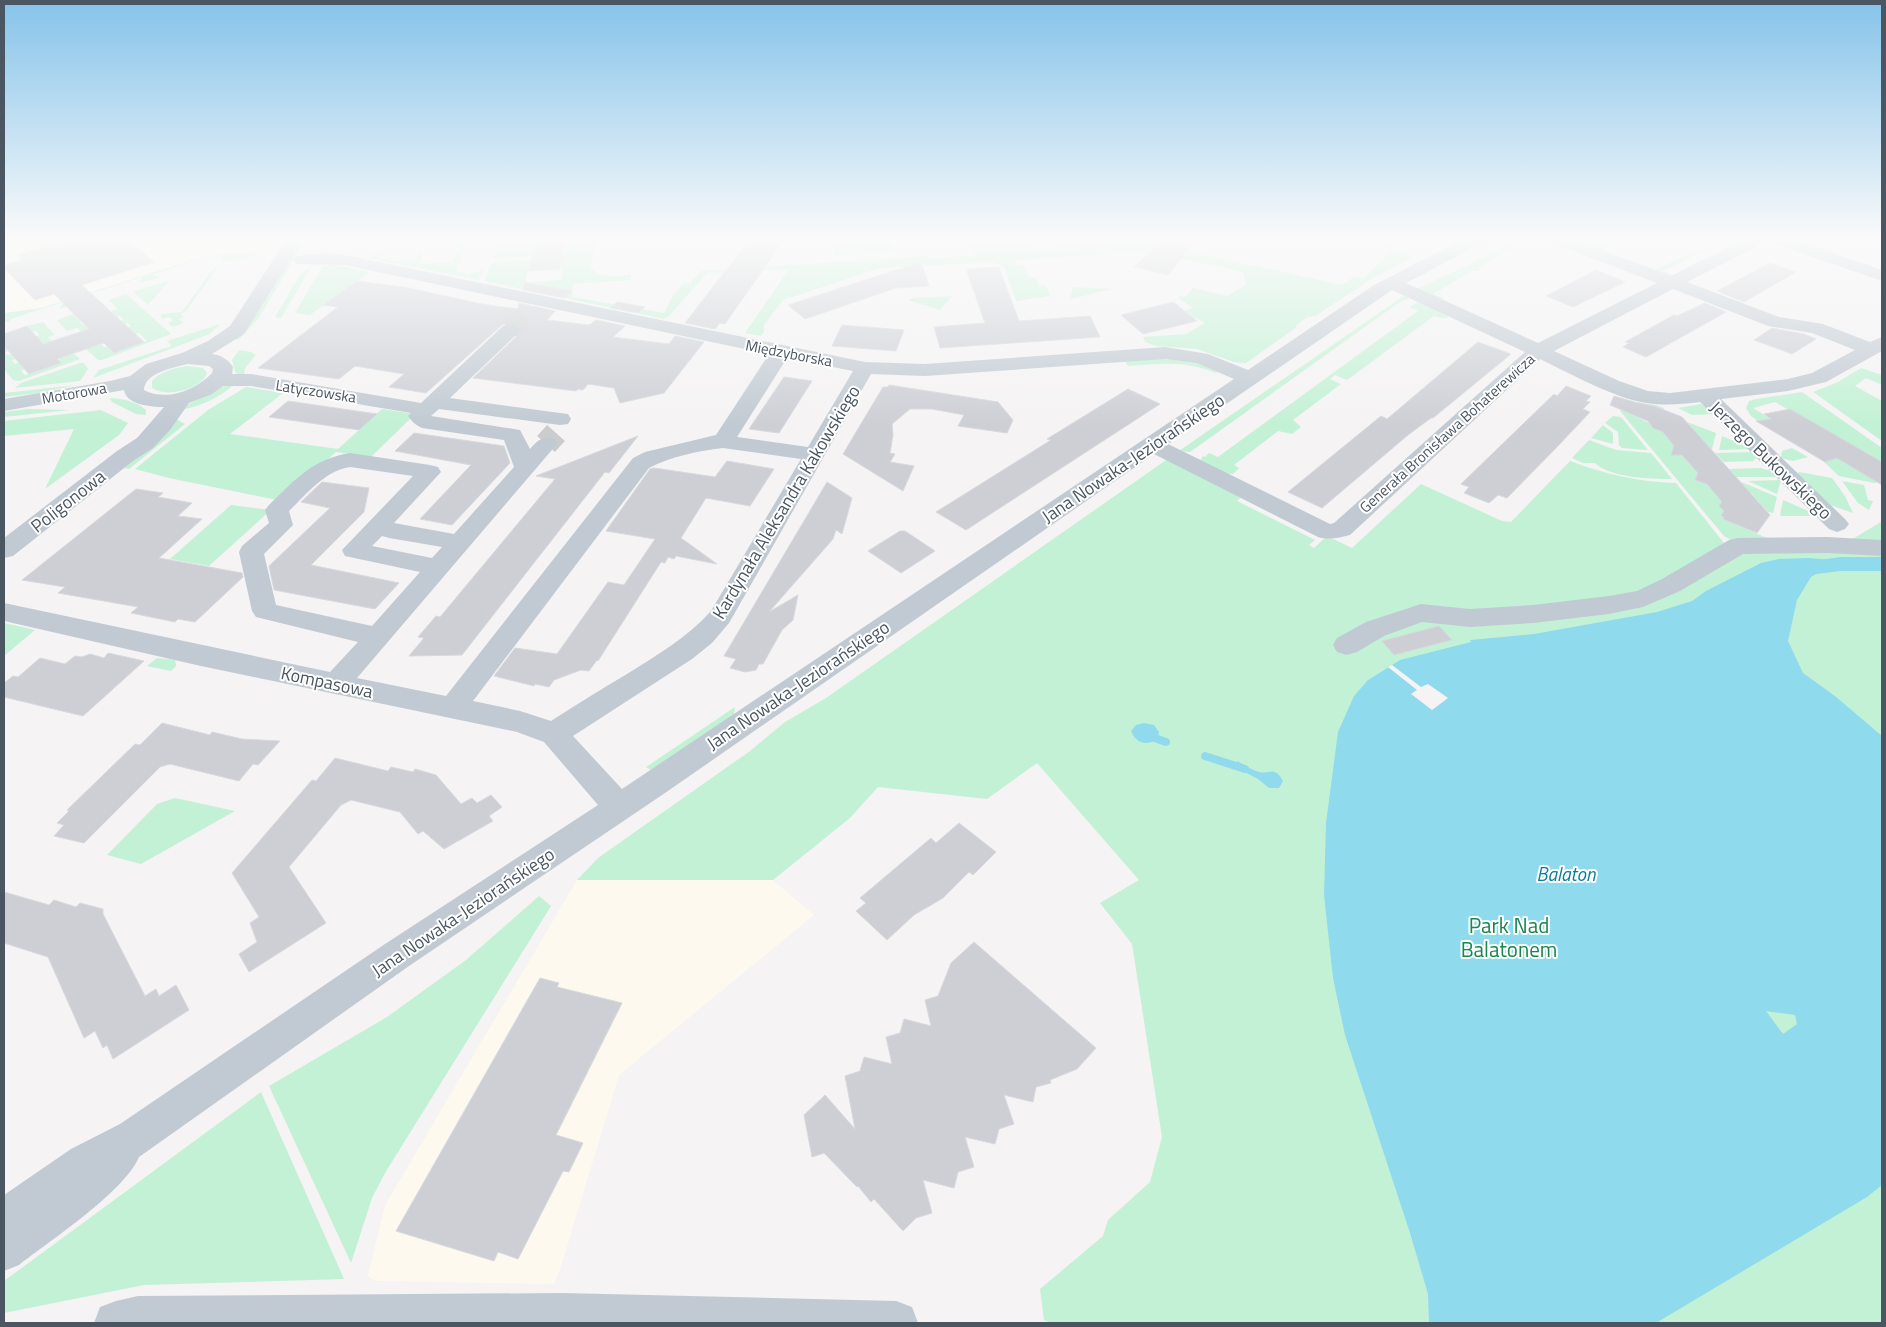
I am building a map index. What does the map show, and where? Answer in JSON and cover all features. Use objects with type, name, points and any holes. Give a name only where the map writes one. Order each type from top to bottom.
[{"type":"street","points":[[141,391],[160,366],[188,358],[215,345],[236,330],[254,302]]},
{"type":"street","points":[[219,372],[225,355],[258,328],[275,302]]},
{"type":"street","name":"Międzyborska","points":[[546,302],[865,368],[925,370],[1166,354],[1201,358],[1250,378]]},
{"type":"street","name":"Jana Nowaka-Jeziorańskiego","points":[[4,1219],[84,1163],[134,1138],[360,980],[620,806],[1361,302]]},
{"type":"street","name":"Jerzego Bukowskiego","points":[[1433,302],[1612,385],[1645,396],[1670,400],[1811,381],[1830,373],[1876,346]]},
{"type":"street","name":"Generała Bronisława Bohaterewicza","points":[[1152,445],[1327,532],[1341,530],[1538,351],[1633,302]]},
{"type":"street","points":[[1723,302],[1775,322],[1816,328],[1876,346]]},
{"type":"street","points":[[510,330],[424,404],[419,416],[421,420],[430,423],[512,435],[526,468]]},
{"type":"street","points":[[723,441],[781,351]]},
{"type":"street","name":"Latyczowska","points":[[188,358],[207,358],[219,372],[251,380],[424,404],[560,419]]},
{"type":"street","name":"Kardynała Aleksandra Kakowskiego","points":[[554,734],[676,657],[703,637],[720,617],[865,368]]},
{"type":"street","name":"Motorowa","points":[[7,405],[42,404],[141,391],[182,398],[206,389],[219,372]]},
{"type":"street","name":"Poligonowa","points":[[125,456],[151,415],[141,391]]},
{"type":"street","name":"Jerzego Bukowskiego","points":[[1706,396],[1837,524]]},
{"type":"street","name":"Poligonowa","points":[[6,551],[125,456],[145,443],[162,425],[182,398]]},
{"type":"street","points":[[453,707],[641,463],[653,457],[702,444],[723,441],[815,455]]},
{"type":"street","points":[[336,684],[546,444]]},
{"type":"street","points":[[378,637],[265,611],[251,552],[282,525],[277,510],[322,469],[340,460],[430,472],[354,550],[438,568]]},
{"type":"street","points":[[389,530],[461,543]]},
{"type":"street","points":[[1347,645],[1375,629],[1421,613],[1479,618],[1599,606],[1643,598],[1670,585],[1738,546],[1827,545],[1882,548]]},
{"type":"street","name":"Kompasowa","points":[[4,612],[520,722],[554,734],[620,806]]},
{"type":"street","name":"Jana Nowaka-Jeziorańskiego","points":[[4,1250],[92,1183],[134,1138]]},
{"type":"street","points":[[116,1323],[138,1318],[548,1315],[896,1323]]},
{"type":"shaded area","points":[[4,302],[61,302],[4,320]]},
{"type":"shaded area","points":[[577,880],[773,880],[814,915],[619,1075],[560,1270],[554,1284],[375,1281],[368,1276],[385,1205]]},
{"type":"green space","points":[[60,302],[73,302],[71,305],[60,309],[63,302],[11,319],[9,322],[4,322],[4,313],[41,308]]},
{"type":"green space","points":[[111,302],[135,302],[171,334],[98,360],[86,349],[101,344],[104,347],[108,346],[114,353],[147,341],[139,333],[135,334],[128,327],[131,326],[128,323],[125,324],[121,321],[123,319],[120,316],[117,317],[111,311],[118,309]]},
{"type":"green space","points":[[189,302],[193,302],[186,311],[181,314],[184,317],[179,319],[184,323],[173,327],[168,323],[173,320],[169,317],[163,319],[160,316],[162,314],[182,312]]},
{"type":"green space","points":[[258,302],[268,302],[258,319],[238,340],[232,339]]},
{"type":"green space","points":[[284,302],[290,302],[281,318],[275,317]]},
{"type":"green space","points":[[302,302],[328,302],[310,315],[295,313]]},
{"type":"green space","points":[[584,302],[600,302],[664,313],[670,302],[681,302],[664,319]]},
{"type":"green space","points":[[766,302],[782,302],[764,325],[764,332],[761,336],[745,333]]},
{"type":"green space","points":[[914,302],[947,302],[940,310]]},
{"type":"green space","points":[[1184,302],[1337,302],[1317,315],[1306,318],[1295,326],[1297,327],[1246,363],[1234,362],[1197,349],[1156,346],[1145,342],[1143,337],[1186,334],[1205,323],[1184,311],[1193,308]]},
{"type":"green space","points":[[1395,302],[1400,302],[1190,452],[1179,451]]},
{"type":"green space","points":[[1418,302],[1447,315],[1448,318],[1434,316],[1347,380],[1335,375],[1330,379],[1341,384],[1293,420],[1301,427],[1292,434],[1278,431],[1234,465],[1239,468],[1233,474],[1224,473],[1200,461],[1203,456],[1205,457],[1209,453],[1218,457],[1418,311],[1409,307]]},
{"type":"green space","points":[[95,306],[79,322],[90,329],[81,331],[77,328],[67,331],[57,320]]},
{"type":"green space","points":[[43,322],[55,335],[48,337],[52,341],[43,344],[36,336],[39,335],[36,331],[32,332],[27,326]]},
{"type":"green space","points":[[220,324],[210,334],[93,378],[99,370],[172,346],[167,341]]},
{"type":"green space","points":[[4,346],[8,351],[5,352],[7,355],[12,354],[16,359],[12,360],[15,364],[19,363],[25,369],[21,371],[25,375],[61,363],[57,358],[73,353],[80,359],[19,381],[13,380],[4,369]]},
{"type":"green space","points":[[239,350],[256,355],[245,368],[244,374],[239,375],[235,372],[232,360]]},
{"type":"green space","points":[[1153,358],[1195,362],[1219,370],[1216,373],[1193,366],[1172,364],[1128,366],[1124,360]]},
{"type":"green space","points":[[84,363],[88,369],[80,381],[15,388],[21,383]]},
{"type":"green space","points":[[187,366],[203,368],[207,373],[197,384],[182,391],[166,392],[152,388],[152,381],[159,375]]},
{"type":"green space","points":[[1861,368],[1882,375],[1882,385],[1866,378],[1855,386],[1882,401],[1882,441],[1813,392],[1838,382]]},
{"type":"green space","points":[[235,384],[207,402],[176,411],[221,387]]},
{"type":"green space","points":[[76,385],[39,393],[4,397],[4,393]]},
{"type":"green space","points":[[246,387],[283,393],[230,434],[338,449],[382,409],[415,414],[371,457],[336,452],[282,501],[169,478],[135,469],[208,410]]},
{"type":"green space","points":[[1802,392],[1882,448],[1882,463],[1775,402],[1753,408],[1771,419],[1760,422],[1751,416],[1746,408],[1749,401],[1756,399]]},
{"type":"green space","points":[[110,398],[139,405],[146,410],[146,415],[136,414],[112,402]]},
{"type":"green space","points":[[1630,401],[1664,408],[1663,410],[1647,406],[1637,417],[1653,425],[1653,428],[1664,429],[1701,477],[1698,481],[1705,482],[1711,489],[1715,489],[1729,504],[1721,515],[1724,517],[1723,519],[1776,542],[1731,540],[1724,536],[1620,411]]},
{"type":"green space","points":[[1701,404],[1717,414],[1692,415],[1678,408]]},
{"type":"green space","points":[[28,409],[70,410],[4,417],[4,412]]},
{"type":"green space","points":[[101,410],[128,423],[119,435],[45,489],[74,429],[4,436],[4,421]]},
{"type":"green space","points":[[1613,416],[1621,417],[1648,450],[1622,448],[1619,445],[1618,432],[1605,423]]},
{"type":"green space","points":[[171,420],[178,420],[185,424],[129,469],[124,468]]},
{"type":"green space","points":[[1687,422],[1716,433],[1712,449],[1710,449]]},
{"type":"green space","points":[[1603,425],[1613,433],[1613,444],[1591,438]]},
{"type":"green space","points":[[1722,436],[1752,449],[1719,450]]},
{"type":"green space","points":[[1589,440],[1616,450],[1651,453],[1672,479],[1620,475],[1610,472],[1595,463],[1583,463],[1572,458]]},
{"type":"green space","points":[[1792,448],[1808,457],[1793,461],[1781,458],[1782,451]]},
{"type":"green space","points":[[1754,452],[1758,457],[1753,461],[1724,462],[1715,453]]},
{"type":"green space","points":[[1838,457],[1878,482],[1874,483],[1839,476],[1824,462]]},
{"type":"green space","name":"Park Nad Balatonem","points":[[1169,458],[1242,496],[1237,501],[1315,540],[1309,545],[1314,548],[1327,536],[1352,548],[1421,484],[1502,521],[1511,522],[1570,461],[1622,476],[1648,481],[1676,483],[1724,543],[1850,543],[1882,545],[1882,1323],[1051,1323],[1044,1320],[1040,1289],[1103,1236],[1108,1220],[1150,1182],[1162,1137],[1132,944],[1100,903],[1139,880],[1037,763],[987,799],[878,787],[850,818],[773,880],[577,880],[598,858],[750,751],[785,722],[826,698]]},
{"type":"green space","points":[[1761,468],[1770,471],[1777,477],[1736,477],[1729,469]]},
{"type":"green space","points":[[1799,472],[1832,478],[1845,496],[1853,513],[1830,505],[1797,474]]},
{"type":"green space","points":[[1781,480],[1777,494],[1748,481]]},
{"type":"green space","points":[[1739,481],[1777,497],[1773,513],[1768,512],[1751,493],[1747,493],[1747,489]]},
{"type":"green space","points":[[1842,481],[1864,485],[1868,500],[1873,501],[1869,510],[1858,503]]},
{"type":"green space","points":[[1783,500],[1817,516],[1782,516],[1780,515]]},
{"type":"green space","points":[[231,505],[271,510],[209,566],[170,559]]},
{"type":"green space","points":[[1881,522],[1882,544],[1849,541]]},
{"type":"green space","points":[[4,623],[35,630],[4,656]]},
{"type":"green space","points":[[157,658],[175,660],[176,666],[171,671],[147,666]]},
{"type":"green space","points":[[735,707],[734,716],[652,771],[646,767]]},
{"type":"green space","points":[[175,798],[235,811],[141,864],[107,855],[157,804]]},
{"type":"green space","points":[[539,896],[551,906],[385,1173],[372,1198],[351,1263],[269,1086],[387,1017],[466,960]]},
{"type":"green space","points":[[261,1092],[344,1279],[144,1285],[4,1313],[4,1281]]},
{"type":"water","name":"Balaton","points":[[1809,558],[1832,560],[1840,564],[1840,566],[1819,572],[1811,577],[1797,600],[1788,641],[1803,673],[1835,696],[1882,736],[1882,1185],[1867,1197],[1656,1323],[1429,1323],[1428,1294],[1345,1035],[1333,978],[1324,895],[1326,823],[1338,732],[1354,696],[1368,680],[1400,660],[1471,642],[1470,640],[1534,634],[1657,612],[1692,601],[1706,591],[1761,563],[1779,559]],"holes":[[[1766,1011],[1795,1015],[1797,1024],[1783,1034]]]},
{"type":"water","points":[[1144,723],[1154,725],[1159,732],[1158,739],[1146,743],[1136,739],[1131,731],[1136,725]]},
{"type":"water","points":[[1237,761],[1259,772],[1277,773],[1283,781],[1279,788],[1269,788],[1258,779],[1237,768]]},
{"type":"pier","points":[[1392,665],[1421,687],[1428,684],[1448,698],[1432,710],[1411,694],[1417,690],[1388,667]]},
{"type":"building","points":[[62,302],[100,302],[144,342],[114,353],[104,343],[57,359],[61,363],[29,374],[4,346],[4,334],[27,326],[43,344],[89,329]]},
{"type":"building","points":[[327,302],[472,302],[518,309],[519,303],[555,311],[547,320],[589,325],[596,320],[625,326],[613,337],[669,344],[675,336],[704,342],[664,393],[620,403],[614,388],[588,384],[583,390],[578,389],[576,391],[473,378],[522,331],[518,325],[511,322],[502,325],[426,393],[389,387],[404,374],[355,366],[339,379],[258,368],[338,307],[323,305]]},
{"type":"building","points":[[617,302],[645,307],[638,313],[610,308]]},
{"type":"building","points":[[701,302],[741,302],[725,324],[720,323],[715,329],[685,323]]},
{"type":"building","points":[[798,302],[855,302],[805,319],[788,305]]},
{"type":"building","points":[[978,302],[1012,302],[1019,321],[1090,316],[1100,337],[940,348],[934,327],[985,323]]},
{"type":"building","points":[[1173,302],[1197,321],[1143,334],[1121,315]]},
{"type":"building","points":[[1561,302],[1584,302],[1573,307]]},
{"type":"building","points":[[1705,303],[1726,312],[1646,357],[1623,347],[1629,343],[1625,342],[1674,315],[1677,316]]},
{"type":"building","points":[[842,325],[904,330],[896,351],[832,346]]},
{"type":"building","points":[[1772,328],[1804,334],[1816,339],[1792,354],[1754,340]]},
{"type":"building","points":[[1478,342],[1511,354],[1433,418],[1408,435],[1322,508],[1288,492],[1381,416],[1387,419]]},
{"type":"building","points":[[784,377],[812,381],[779,433],[749,429]]},
{"type":"building","points":[[889,385],[998,402],[1013,420],[1007,433],[958,426],[964,415],[932,409],[910,409],[892,424],[893,435],[890,453],[895,454],[890,462],[914,466],[903,491],[843,454],[883,387],[888,387]]},
{"type":"building","points":[[1566,386],[1591,396],[1586,401],[1590,402],[1583,409],[1590,412],[1557,447],[1507,498],[1498,495],[1489,503],[1464,493],[1469,487],[1461,484],[1554,394],[1557,396]]},
{"type":"building","points":[[1128,389],[1160,404],[966,530],[936,512],[1051,440],[1047,439]]},
{"type":"building","points":[[1614,396],[1654,406],[1682,417],[1770,515],[1757,533],[1723,519],[1724,517],[1721,516],[1724,511],[1719,506],[1722,502],[1707,484],[1695,480],[1698,473],[1682,455],[1671,455],[1674,446],[1663,432],[1653,428],[1648,421],[1610,405]]},
{"type":"building","points":[[288,401],[377,414],[359,430],[269,417]]},
{"type":"building","points":[[1790,409],[1882,462],[1882,485],[1837,458],[1825,462],[1756,421],[1771,419],[1764,414]]},
{"type":"building","points":[[414,433],[504,446],[510,463],[452,525],[420,519],[471,465],[395,451]]},
{"type":"building","points":[[638,436],[609,473],[605,472],[462,655],[409,656],[424,638],[418,637],[436,616],[440,617],[555,479],[536,476]]},
{"type":"building","points":[[727,461],[774,469],[750,506],[706,498],[681,538],[717,564],[676,556],[674,559],[668,557],[665,563],[661,562],[598,661],[589,671],[581,670],[554,680],[549,687],[535,684],[534,686],[494,676],[515,648],[557,654],[608,582],[624,585],[655,539],[606,531],[650,469],[715,477]]},
{"type":"building","points":[[322,482],[369,488],[364,512],[311,565],[399,583],[375,609],[274,590],[269,566],[330,508],[301,502]]},
{"type":"building","points":[[827,482],[852,498],[842,534],[836,530],[833,539],[769,612],[798,595],[793,620],[782,630],[763,664],[759,664],[756,670],[745,672],[730,668],[736,659],[724,656]]},
{"type":"building","points":[[136,489],[163,493],[158,497],[192,503],[178,516],[202,519],[159,558],[242,573],[243,577],[195,622],[178,619],[175,622],[131,613],[138,607],[58,593],[65,587],[22,580]]},
{"type":"building","points":[[900,531],[905,531],[935,551],[901,573],[868,551]]},
{"type":"building","points":[[1439,626],[1452,640],[1394,655],[1382,641]]},
{"type":"building","points":[[108,653],[144,661],[83,716],[4,697],[4,683],[13,676],[18,677],[40,658],[65,664],[75,656],[82,657],[90,654],[104,658]]},
{"type":"building","points":[[162,723],[210,735],[212,732],[242,739],[280,741],[258,765],[253,764],[239,781],[170,764],[160,767],[84,843],[54,836],[64,825],[57,823],[69,811],[67,810],[135,744],[140,745]]},
{"type":"building","points":[[335,758],[388,771],[391,767],[413,772],[415,769],[436,775],[461,804],[472,798],[477,803],[491,795],[502,807],[489,816],[493,821],[444,849],[423,831],[418,834],[400,812],[351,800],[341,805],[289,867],[326,923],[249,972],[239,954],[257,942],[250,923],[259,917],[232,873],[312,780],[316,781]]},
{"type":"building","points":[[959,823],[996,852],[973,875],[969,872],[943,898],[914,915],[887,940],[856,911],[866,903],[860,898],[931,838],[936,843]]},
{"type":"building","points":[[4,892],[49,905],[54,900],[76,907],[80,903],[103,909],[103,914],[145,996],[156,989],[159,996],[176,985],[189,1010],[113,1059],[107,1045],[103,1048],[95,1031],[84,1038],[48,957],[4,943]]},
{"type":"building","points":[[974,942],[1096,1048],[1077,1069],[1050,1080],[1051,1083],[1036,1087],[1033,1102],[1004,1095],[1014,1124],[999,1129],[995,1144],[965,1137],[974,1167],[958,1172],[954,1188],[923,1180],[932,1213],[916,1218],[903,1231],[874,1199],[871,1202],[858,1186],[824,1153],[812,1157],[804,1115],[825,1095],[855,1129],[845,1076],[860,1071],[864,1057],[892,1064],[886,1037],[900,1033],[904,1019],[931,1026],[925,1000],[938,996],[951,963]]},
{"type":"building","points":[[540,978],[559,983],[557,987],[622,1003],[556,1135],[583,1143],[569,1172],[563,1171],[518,1259],[498,1252],[494,1261],[396,1231]]},
{"type":"waterway","points":[[1809,568],[1840,564],[1882,564]]},
{"type":"waterway","points":[[1149,736],[1166,742]]},
{"type":"waterway","points":[[1205,756],[1245,769]]},
{"type":"tunnel","points":[[510,330],[527,314]]},
{"type":"tunnel","points":[[546,444],[556,433]]}]
